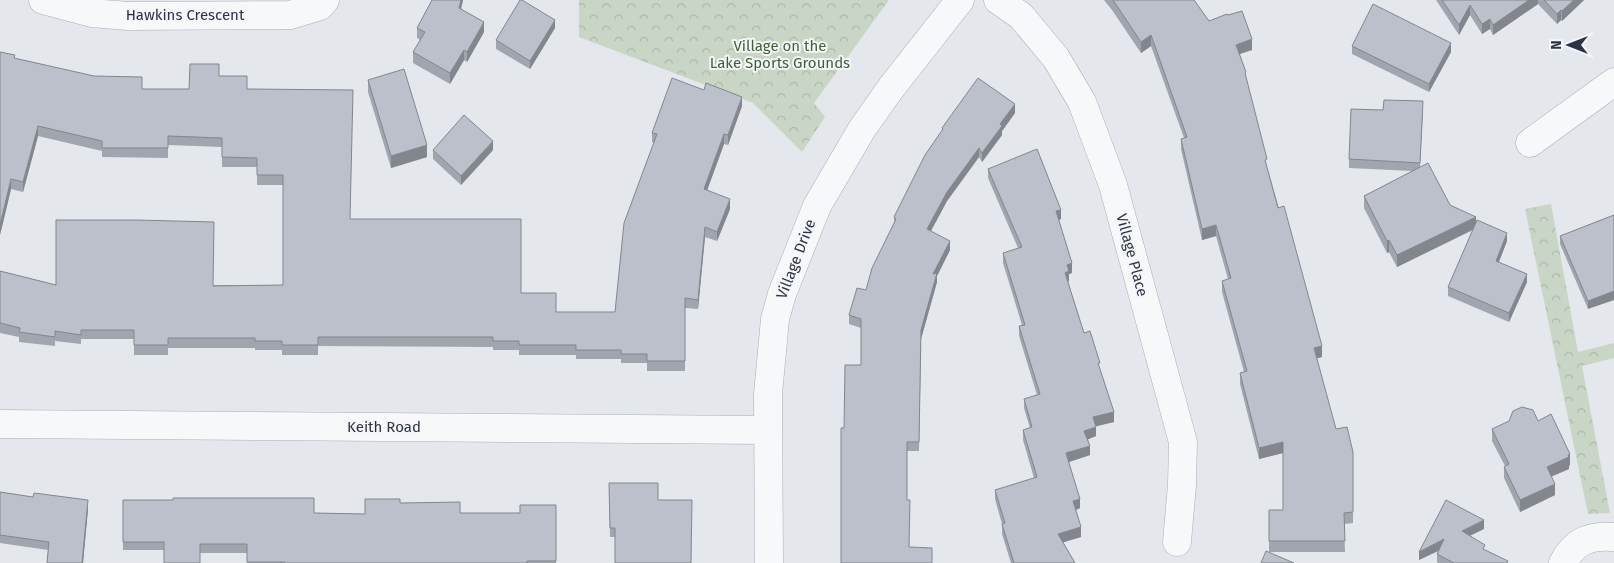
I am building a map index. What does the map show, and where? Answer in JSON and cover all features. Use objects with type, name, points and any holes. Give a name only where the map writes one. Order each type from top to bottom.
[{"type":"street","name":"Hawkins Crescent","points":[[43,0],[92,13],[128,16],[290,15],[320,6],[325,0]]},
{"type":"street","name":"Village Drive","points":[[769,563],[768,394],[776,319],[782,294],[817,206],[862,128],[890,88],[960,0]]},
{"type":"street","name":"Village Place","points":[[998,0],[1021,16],[1056,58],[1082,102],[1113,184],[1183,442],[1182,484],[1177,542]]},
{"type":"street","points":[[1530,143],[1614,82]]},
{"type":"street","name":"Keith Road","points":[[0,424],[768,430]]},
{"type":"street","points":[[1563,563],[1575,546],[1589,538],[1614,536]]},
{"type":"green space","name":"Village on the Lake Sports Grounds","points":[[579,0],[889,0],[814,103],[825,117],[802,152],[753,103],[579,37]]},
{"type":"green space","points":[[1551,204],[1578,352],[1614,343],[1614,358],[1582,366],[1610,513],[1588,514],[1525,209]]},
{"type":"building","points":[[432,0],[461,0],[459,8],[484,22],[467,52],[464,50],[450,73],[413,52],[425,32],[417,28]]},
{"type":"building","points":[[520,0],[555,20],[530,61],[496,40]]},
{"type":"building","points":[[1113,0],[1194,0],[1209,21],[1242,11],[1252,39],[1236,45],[1246,72],[1267,159],[1265,160],[1278,208],[1284,206],[1322,346],[1314,348],[1336,429],[1347,427],[1353,452],[1353,512],[1344,513],[1345,541],[1269,541],[1269,510],[1283,510],[1283,442],[1259,448],[1240,373],[1247,371],[1222,281],[1231,278],[1216,225],[1202,229],[1181,139],[1187,137],[1151,35],[1141,42]]},
{"type":"building","points":[[1442,0],[1529,0],[1493,25],[1490,19],[1482,24],[1470,5],[1459,25]]},
{"type":"building","points":[[1544,0],[1574,0],[1557,14]]},
{"type":"building","points":[[1373,4],[1451,43],[1429,84],[1352,46]]},
{"type":"building","points":[[0,52],[15,55],[14,58],[94,76],[142,77],[142,89],[189,89],[190,64],[219,64],[219,76],[247,76],[247,89],[353,90],[350,219],[521,219],[521,293],[556,293],[556,312],[615,312],[624,223],[657,134],[652,133],[672,78],[704,90],[706,83],[742,97],[728,135],[724,134],[704,189],[730,199],[717,232],[705,227],[698,300],[685,298],[685,361],[647,361],[647,354],[621,354],[621,350],[576,350],[576,345],[519,345],[519,341],[493,341],[493,337],[318,337],[318,345],[282,345],[282,341],[255,341],[255,338],[168,338],[168,345],[134,345],[134,330],[81,330],[81,335],[55,331],[55,337],[19,332],[20,328],[0,323],[0,271],[56,285],[56,220],[214,222],[213,286],[283,285],[283,175],[257,175],[257,158],[222,157],[222,138],[168,136],[168,148],[102,148],[102,141],[38,126],[23,182],[11,179],[0,225]]},
{"type":"building","points":[[404,69],[427,145],[391,156],[368,80]]},
{"type":"building","points":[[978,78],[1015,104],[1000,124],[1002,126],[982,153],[979,148],[947,192],[927,229],[950,241],[933,274],[937,273],[921,330],[919,442],[907,442],[907,500],[910,500],[909,547],[932,548],[932,563],[841,563],[841,428],[844,428],[845,365],[861,365],[861,319],[849,315],[857,288],[866,290],[872,268],[896,219],[894,217],[925,155]]},
{"type":"building","points":[[1384,100],[1423,101],[1420,163],[1349,159],[1351,109],[1383,110]]},
{"type":"building","points":[[464,115],[493,141],[461,176],[433,150]]},
{"type":"building","points":[[1037,149],[1061,210],[1056,211],[1072,263],[1067,265],[1069,271],[1065,273],[1084,333],[1090,331],[1114,412],[1093,417],[1096,427],[1084,431],[1090,446],[1066,453],[1080,499],[1073,501],[1081,527],[1058,534],[1075,563],[1014,563],[1002,524],[1005,523],[995,490],[1037,477],[1023,430],[1032,427],[1024,399],[1040,394],[1019,326],[1025,325],[1003,253],[1022,247],[988,169]]},
{"type":"building","points":[[1428,163],[1450,205],[1476,217],[1397,255],[1389,240],[1387,241],[1364,196]]},
{"type":"building","points":[[1614,215],[1614,291],[1588,301],[1560,236]]},
{"type":"building","points":[[1477,220],[1507,233],[1496,261],[1527,274],[1509,313],[1448,287]]},
{"type":"building","points":[[1522,407],[1533,410],[1538,421],[1551,414],[1570,454],[1568,455],[1569,457],[1547,467],[1555,484],[1520,500],[1504,467],[1509,464],[1492,429],[1509,421],[1513,411]]},
{"type":"building","points":[[609,483],[658,483],[658,500],[692,500],[691,563],[615,563],[615,528],[610,528]]},
{"type":"building","points":[[0,492],[33,497],[34,493],[88,500],[82,563],[47,563],[49,542],[0,535]]},
{"type":"building","points":[[173,498],[314,498],[314,513],[365,514],[365,499],[400,499],[400,503],[460,502],[460,513],[520,513],[520,505],[556,505],[556,561],[527,561],[527,563],[247,562],[247,544],[200,544],[200,563],[164,563],[164,542],[123,542],[123,500],[173,500]]},
{"type":"building","points":[[1446,500],[1484,520],[1462,531],[1485,545],[1483,549],[1508,561],[1507,563],[1454,563],[1437,554],[1444,539],[1419,552]]},
{"type":"building","points":[[1266,551],[1294,563],[1261,563]]}]
